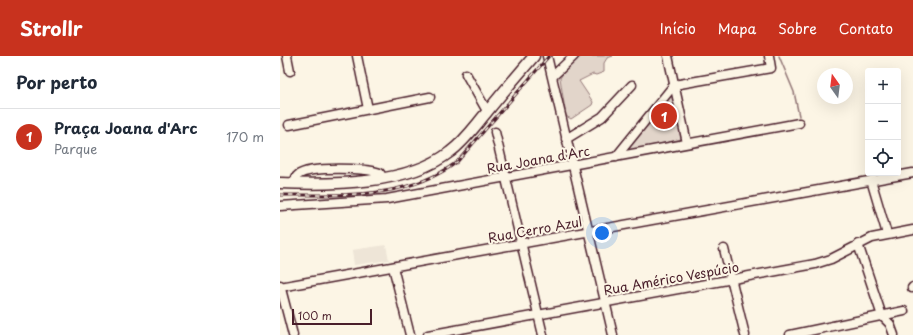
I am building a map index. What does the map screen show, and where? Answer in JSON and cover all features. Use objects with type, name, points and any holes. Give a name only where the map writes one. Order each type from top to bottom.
[{"type":"main road","points":[[280,183],[295,184],[359,181],[383,178],[415,170],[442,158],[465,138],[534,56]]},
{"type":"street","points":[[287,56],[290,71]]},
{"type":"street","points":[[357,56],[368,109]]},
{"type":"street","points":[[547,56],[613,335]]},
{"type":"street","points":[[552,76],[574,56]]},
{"type":"street","points":[[668,56],[687,144]]},
{"type":"street","points":[[616,157],[674,85],[771,68],[769,56]]},
{"type":"street","points":[[466,74],[487,112]]},
{"type":"street","points":[[566,139],[599,120],[632,86]]},
{"type":"street","points":[[289,125],[430,97]]},
{"type":"street","name":"Rua Joana d'Arc","points":[[280,206],[387,199],[799,122]]},
{"type":"street","points":[[495,132],[543,335]]},
{"type":"street","name":"Rua Cerro Azul","points":[[280,286],[913,173]]},
{"type":"street","points":[[870,180],[887,234]]},
{"type":"street","name":"Rua Américo Vespúcio","points":[[428,335],[823,262],[872,238],[913,230]]},
{"type":"street","points":[[858,244],[882,316],[890,324],[894,335]]},
{"type":"street","points":[[724,249],[745,335]]},
{"type":"street","points":[[393,267],[410,335]]},
{"type":"street","points":[[280,286],[293,335]]},
{"type":"street","points":[[790,335],[803,334],[904,311]]},
{"type":"shaded area","points":[[582,56],[613,56],[607,58],[604,63],[604,72],[596,75],[593,74],[579,81],[593,102],[592,105],[571,119],[566,116],[560,78],[568,66]]},
{"type":"shaded area","points":[[669,94],[673,95],[682,139],[622,152]]},
{"type":"shaded area","points":[[386,245],[389,260],[354,265],[352,250]]},
{"type":"waterway","points":[[779,56],[794,92],[799,116]]},
{"type":"railway","points":[[280,195],[372,193],[416,183],[437,175],[457,162],[549,56]]},
{"type":"place","name":"Praça Joana d'Arc","points":[[664,116]]}]
